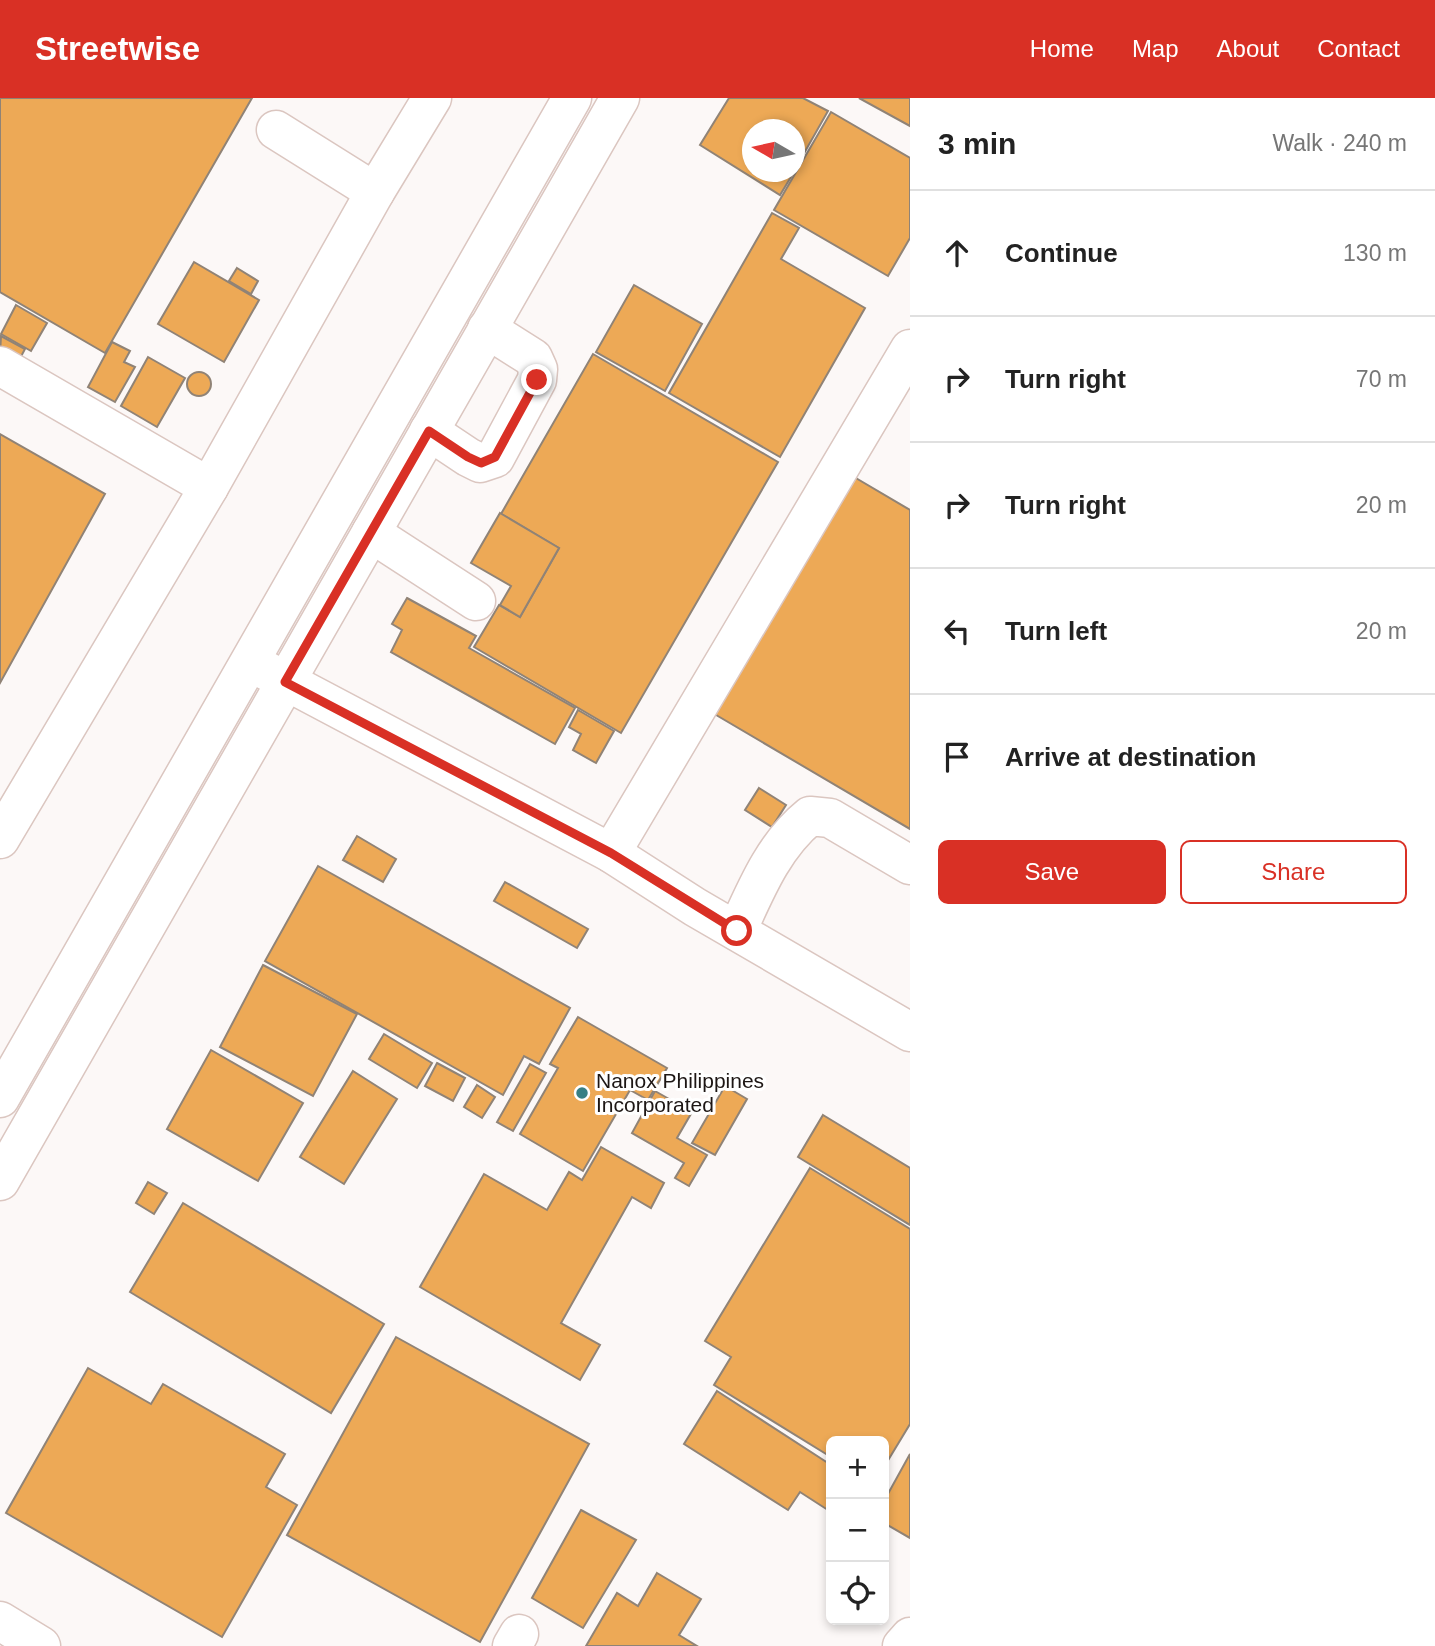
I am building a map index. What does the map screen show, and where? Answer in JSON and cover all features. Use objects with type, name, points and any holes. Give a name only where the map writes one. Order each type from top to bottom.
[{"type":"street","points":[[0,839],[209,487],[375,192],[432,98]]},
{"type":"street","points":[[0,1098],[572,98]]},
{"type":"street","points":[[0,1181],[620,98]]},
{"type":"street","points":[[276,130],[375,192]]},
{"type":"street","points":[[429,431],[481,463],[495,457],[537,380],[538,369],[533,358],[487,329]]},
{"type":"street","points":[[611,853],[910,349]]},
{"type":"street","points":[[0,366],[209,487]]},
{"type":"street","points":[[371,533],[476,601]]},
{"type":"street","points":[[250,662],[611,853],[737,931],[910,1032]]},
{"type":"street","points":[[737,931],[762,874],[797,827],[810,816],[830,818],[910,865]]},
{"type":"street","points":[[0,1621],[41,1646]]},
{"type":"street","points":[[902,1646],[910,1637]]},
{"type":"building","points":[[0,98],[252,98],[105,353],[0,292]]},
{"type":"building","points":[[729,98],[803,98],[828,111],[805,152],[805,119],[742,119],[742,171],[700,145]]},
{"type":"building","points":[[859,98],[910,98],[910,126]]},
{"type":"building","points":[[831,112],[910,158],[910,238],[888,276],[774,210],[790,182],[805,182],[805,157]]},
{"type":"building","points":[[759,182],[788,182],[780,195]]},
{"type":"building","points":[[772,213],[799,228],[781,259],[865,308],[780,457],[669,393]]},
{"type":"building","points":[[194,262],[259,300],[224,362],[158,324]]},
{"type":"building","points":[[237,268],[258,281],[251,294],[229,281]]},
{"type":"building","points":[[634,285],[702,324],[665,391],[596,352]]},
{"type":"building","points":[[16,305],[47,323],[31,351],[1,334]]},
{"type":"building","points":[[1,336],[25,349],[17,364],[0,354]]},
{"type":"building","points":[[112,342],[130,351],[124,362],[135,367],[115,402],[88,387]]},
{"type":"building","points":[[593,354],[778,462],[621,733],[474,647],[499,605],[520,617],[559,548],[501,514]]},
{"type":"building","points":[[148,357],[185,378],[157,427],[121,406]]},
{"type":"building","points":[[199,372],[210,379],[211,384],[204,395],[199,396],[188,389],[187,384],[194,373]]},
{"type":"building","points":[[0,434],[105,494],[0,683]]},
{"type":"building","points":[[849,474],[910,510],[910,829],[711,712]]},
{"type":"building","points":[[500,513],[559,548],[520,617],[500,605],[511,586],[471,563]]},
{"type":"building","points":[[407,598],[476,636],[469,648],[575,708],[555,744],[391,652],[402,630],[392,624]]},
{"type":"building","points":[[578,710],[614,731],[596,763],[573,750],[581,734],[569,727]]},
{"type":"building","points":[[759,788],[786,805],[772,827],[745,810]]},
{"type":"building","points":[[357,836],[396,859],[383,882],[343,860]]},
{"type":"building","points":[[318,866],[570,1008],[539,1064],[524,1056],[503,1095],[265,961]]},
{"type":"building","points":[[505,882],[588,929],[577,948],[494,901]]},
{"type":"building","points":[[263,965],[357,1014],[313,1096],[220,1047]]},
{"type":"building","points":[[578,1017],[667,1068],[648,1100],[630,1090],[583,1171],[520,1134],[558,1068],[550,1064]]},
{"type":"building","points":[[384,1034],[432,1063],[417,1088],[369,1059]]},
{"type":"building","points":[[211,1050],[303,1103],[258,1181],[167,1129]]},
{"type":"building","points":[[437,1063],[465,1078],[453,1101],[425,1086]]},
{"type":"building","points":[[530,1064],[546,1073],[513,1131],[497,1122]]},
{"type":"building","points":[[353,1071],[397,1099],[344,1184],[300,1157]]},
{"type":"building","points":[[477,1085],[495,1097],[482,1118],[464,1107]]},
{"type":"building","points":[[725,1086],[747,1099],[715,1155],[692,1143]]},
{"type":"building","points":[[655,1091],[692,1112],[677,1138],[707,1155],[689,1186],[675,1178],[684,1163],[632,1133]]},
{"type":"building","points":[[823,1115],[910,1168],[910,1225],[798,1157]]},
{"type":"building","points":[[601,1147],[664,1183],[651,1208],[632,1197],[561,1323],[600,1345],[580,1380],[420,1287],[484,1174],[547,1210],[569,1172],[582,1180]]},
{"type":"building","points":[[810,1168],[910,1229],[910,1424],[889,1459],[889,1436],[826,1436],[826,1454],[714,1385],[731,1357],[705,1341]]},
{"type":"building","points":[[148,1182],[167,1193],[154,1214],[136,1203]]},
{"type":"building","points":[[183,1203],[384,1324],[331,1413],[130,1292]]},
{"type":"building","points":[[396,1337],[589,1444],[480,1642],[287,1535]]},
{"type":"building","points":[[88,1368],[151,1404],[163,1384],[285,1454],[266,1487],[297,1505],[222,1637],[6,1513]]},
{"type":"building","points":[[717,1391],[826,1462],[826,1509],[800,1492],[788,1510],[684,1444]]},
{"type":"building","points":[[910,1454],[910,1538],[889,1526],[889,1492]]},
{"type":"building","points":[[581,1510],[636,1540],[583,1628],[532,1598]]},
{"type":"building","points":[[657,1573],[701,1599],[679,1635],[697,1646],[586,1646],[617,1593],[638,1606]]},
{"type":"place","name":"Nanox Philippines Incorporated","points":[[582,1093]]},
{"type":"route","points":[[537,380],[495,457],[481,463],[429,431],[285,682],[611,853],[737,931]]}]
